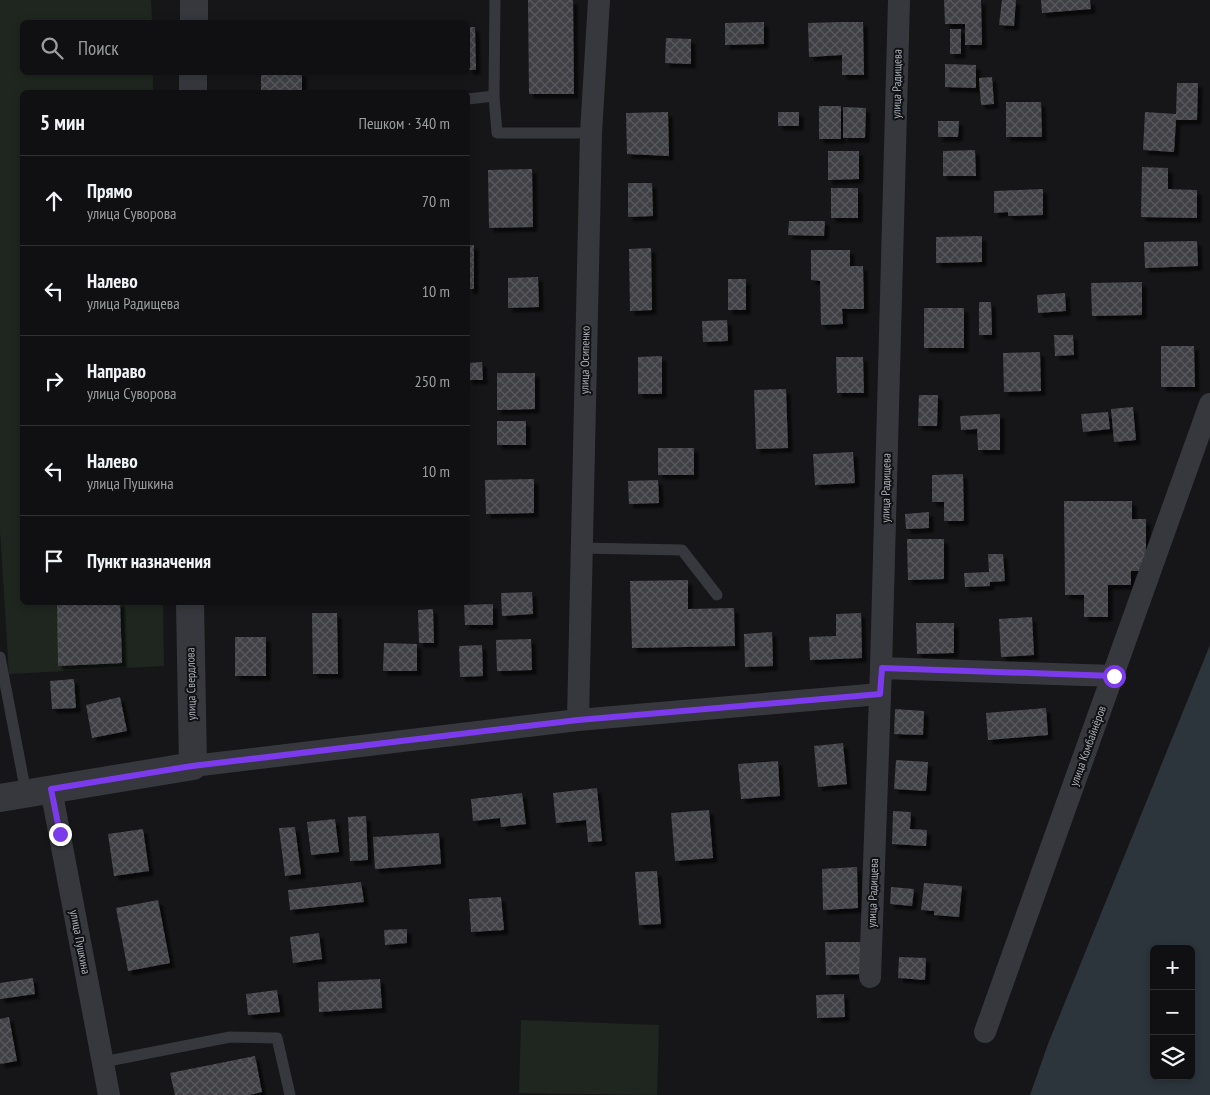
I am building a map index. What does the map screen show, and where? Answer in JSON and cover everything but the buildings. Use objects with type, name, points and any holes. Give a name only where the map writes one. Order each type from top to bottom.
[{"type":"street","points":[[194,0],[194,20]]},
{"type":"street","name":"улица Осипенко","points":[[578,720],[591,133],[599,0]]},
{"type":"street","name":"улица Радищева","points":[[870,977],[882,668],[899,0]]},
{"type":"street","points":[[192,90],[193,75]]},
{"type":"street","name":"улица Комбайнёров","points":[[985,1032],[1210,404]]},
{"type":"street","name":"улица Свердлова","points":[[190,605],[192,766]]},
{"type":"street","points":[[882,668],[1114,676]]},
{"type":"street","points":[[26,793],[192,766],[578,720],[880,694]]},
{"type":"street","name":"улица Пушкина","points":[[26,793],[103,1062],[109,1095]]},
{"type":"lane","points":[[495,0],[494,96],[497,133],[591,133]]},
{"type":"lane","points":[[470,99],[494,96]]},
{"type":"lane","points":[[581,548],[682,550],[717,595]]},
{"type":"lane","points":[[0,657],[26,793]]},
{"type":"lane","points":[[103,1062],[230,1038],[278,1038],[290,1095]]},
{"type":"shaded area","points":[[0,0],[151,0],[152,20],[20,20],[20,75],[153,75],[153,90],[20,90],[20,605],[163,605],[164,666],[9,674],[0,530]]},
{"type":"shaded area","points":[[1210,645],[1210,1095],[1030,1095],[1048,1044]]},
{"type":"shaded area","points":[[521,1020],[659,1025],[657,1095],[519,1093]]},
{"type":"route","points":[[60,834],[51,789],[192,766],[578,720],[849,695],[880,694],[882,668],[1114,676]]}]
